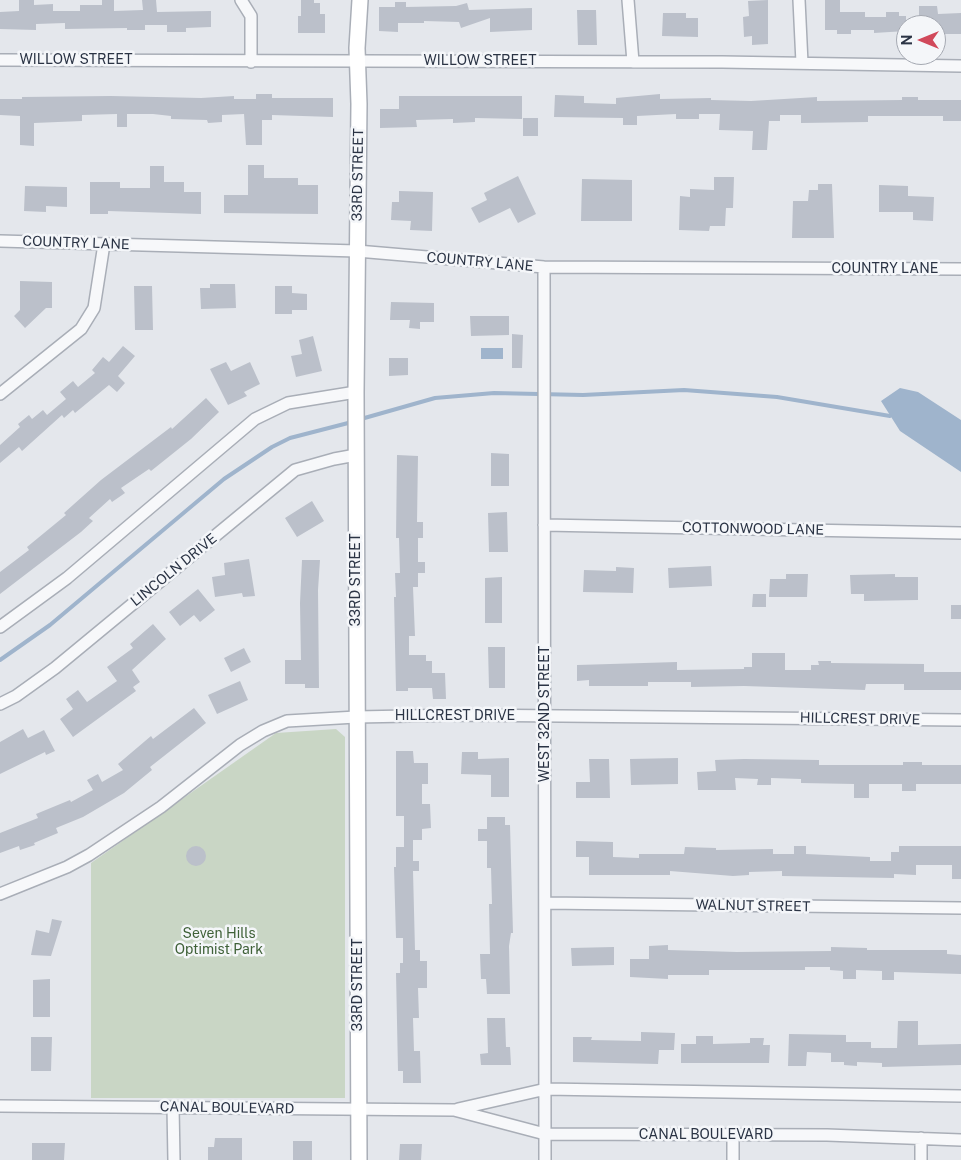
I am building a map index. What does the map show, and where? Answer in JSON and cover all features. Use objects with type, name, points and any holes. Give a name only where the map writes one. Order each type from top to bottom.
[{"type":"street","points":[[241,0],[250,16],[251,62]]},
{"type":"street","name":"33RD STREET","points":[[359,1160],[356,398],[357,60],[360,0]]},
{"type":"street","points":[[628,0],[633,62]]},
{"type":"street","points":[[799,0],[802,63]]},
{"type":"street","name":"WILLOW STREET","points":[[0,60],[251,62],[357,60],[961,66]]},
{"type":"street","name":"COUNTRY LANE","points":[[0,242],[357,251],[544,267],[961,269]]},
{"type":"street","points":[[0,394],[81,329],[94,308],[104,244]]},
{"type":"street","name":"WEST 32ND STREET","points":[[544,267],[545,1160]]},
{"type":"street","points":[[0,627],[67,578],[255,420],[288,403],[356,398]]},
{"type":"street","name":"LINCOLN DRIVE","points":[[0,704],[16,696],[55,668],[295,470],[356,455]]},
{"type":"street","name":"COTTONWOOD LANE","points":[[544,525],[961,533]]},
{"type":"street","name":"HILLCREST DRIVE","points":[[0,894],[67,868],[89,855],[161,807],[240,745],[263,731],[287,722],[356,717],[545,716],[961,720]]},
{"type":"street","name":"WALNUT STREET","points":[[545,903],[961,908]]},
{"type":"street","name":"CANAL BOULEVARD","points":[[0,1106],[454,1110],[546,1089],[961,1096]]},
{"type":"street","points":[[173,1107],[174,1160]]},
{"type":"street","name":"CANAL BOULEVARD","points":[[454,1110],[545,1134],[733,1135],[961,1140]]},
{"type":"street","points":[[733,1135],[733,1160]]},
{"type":"street","points":[[921,1138],[921,1160]]},
{"type":"green space","name":"Seven Hills Optimist Park","points":[[336,729],[345,737],[345,1098],[91,1098],[91,863],[276,733]]},
{"type":"water","points":[[481,348],[503,348],[503,359],[481,359]]},
{"type":"water","points":[[900,388],[918,392],[961,420],[961,472],[900,431],[881,401]]},
{"type":"building","points":[[19,0],[34,0],[34,5],[53,4],[53,11],[80,11],[80,5],[102,5],[102,0],[114,0],[114,11],[143,10],[142,0],[156,0],[157,12],[211,11],[211,27],[186,28],[186,32],[167,32],[167,25],[145,25],[145,30],[127,30],[127,28],[65,29],[65,23],[36,24],[36,30],[0,29],[0,12],[19,11]]},
{"type":"building","points":[[301,0],[314,0],[314,3],[320,3],[320,14],[325,14],[325,33],[298,33],[298,16],[301,16]]},
{"type":"building","points":[[768,0],[768,44],[752,45],[752,36],[744,37],[743,17],[749,16],[748,1]]},
{"type":"building","points":[[825,0],[840,0],[840,12],[865,12],[865,17],[886,17],[886,12],[899,12],[899,15],[896,15],[896,32],[874,33],[874,30],[851,30],[851,34],[837,34],[837,30],[825,30]]},
{"type":"building","points":[[395,2],[406,2],[406,7],[456,6],[467,3],[469,10],[532,8],[532,30],[490,32],[490,18],[461,28],[459,22],[424,21],[424,23],[398,23],[398,32],[379,31],[379,7],[395,7]]},
{"type":"building","points":[[919,6],[937,6],[938,14],[961,13],[961,34],[946,34],[946,15],[919,15]]},
{"type":"building","points":[[577,10],[596,10],[597,45],[578,45]]},
{"type":"building","points":[[663,13],[686,13],[686,18],[698,18],[698,37],[662,36]]},
{"type":"building","points":[[256,94],[272,94],[272,98],[333,98],[333,117],[272,115],[272,120],[262,120],[262,145],[246,145],[244,114],[222,115],[222,122],[208,123],[207,120],[171,119],[171,116],[153,114],[127,114],[127,127],[117,127],[117,114],[82,115],[82,121],[34,123],[34,146],[20,145],[20,116],[0,115],[0,99],[22,99],[22,97],[201,98],[234,96],[234,99],[256,99]]},
{"type":"building","points":[[660,94],[660,99],[711,98],[711,100],[751,101],[817,97],[817,101],[902,100],[902,97],[918,97],[918,100],[961,100],[961,121],[943,121],[943,116],[868,116],[868,122],[801,123],[801,115],[780,115],[780,121],[769,121],[767,150],[752,150],[753,131],[719,130],[720,114],[699,114],[699,119],[676,119],[676,114],[637,116],[637,125],[623,125],[623,118],[554,117],[555,95],[584,96],[584,103],[616,104],[616,98]]},
{"type":"building","points":[[399,96],[522,96],[522,119],[475,118],[475,122],[453,123],[453,119],[416,120],[417,127],[380,128],[380,109],[399,109]]},
{"type":"building","points":[[523,118],[538,118],[538,136],[523,136]]},
{"type":"building","points":[[248,165],[264,165],[264,178],[298,178],[298,185],[318,185],[318,214],[224,213],[224,195],[248,195]]},
{"type":"building","points":[[150,166],[164,166],[164,182],[184,182],[184,192],[201,192],[201,214],[108,211],[108,214],[90,214],[90,182],[120,182],[120,188],[150,188]]},
{"type":"building","points":[[518,176],[536,214],[518,223],[510,208],[479,223],[471,208],[487,200],[484,193]]},
{"type":"building","points":[[714,177],[734,177],[733,208],[726,208],[725,226],[710,226],[709,231],[679,230],[680,196],[690,197],[690,189],[714,190]]},
{"type":"building","points":[[582,179],[632,180],[632,221],[581,221]]},
{"type":"building","points":[[818,184],[832,184],[834,238],[792,238],[793,201],[808,201],[809,190],[818,190]]},
{"type":"building","points":[[879,185],[908,186],[908,196],[934,197],[933,221],[913,220],[913,212],[879,212]]},
{"type":"building","points":[[25,186],[67,187],[67,207],[46,206],[46,212],[24,211]]},
{"type":"building","points":[[399,191],[433,192],[432,231],[410,230],[411,221],[391,220],[392,202],[399,202]]},
{"type":"building","points":[[20,281],[52,282],[52,308],[46,308],[25,328],[14,316],[20,310]]},
{"type":"building","points":[[210,284],[235,284],[236,308],[201,309],[200,288],[210,288]]},
{"type":"building","points":[[134,286],[152,286],[153,330],[135,330]]},
{"type":"building","points":[[275,286],[292,286],[292,293],[307,294],[307,310],[292,310],[292,314],[275,314]]},
{"type":"building","points":[[391,302],[434,303],[434,322],[420,322],[420,329],[409,328],[410,320],[390,320]]},
{"type":"building","points":[[470,316],[509,316],[509,335],[471,336]]},
{"type":"building","points":[[512,334],[523,335],[522,368],[512,368]]},
{"type":"building","points":[[313,336],[322,371],[296,377],[291,356],[302,354],[299,340]]},
{"type":"building","points":[[123,346],[135,356],[118,376],[125,383],[117,392],[109,385],[75,413],[73,410],[64,418],[62,415],[22,451],[19,447],[0,463],[0,445],[20,427],[18,424],[29,415],[32,419],[43,410],[47,415],[66,399],[60,392],[73,381],[78,387],[95,373],[92,370],[103,357],[109,362]]},
{"type":"building","points":[[389,358],[408,358],[408,375],[389,376]]},
{"type":"building","points":[[226,362],[231,371],[250,362],[260,384],[244,392],[247,396],[228,405],[210,369]]},
{"type":"building","points":[[206,398],[219,412],[191,439],[151,471],[149,469],[121,488],[125,493],[112,502],[110,499],[89,518],[93,521],[81,532],[0,594],[0,572],[29,550],[27,547],[66,515],[64,513],[101,480],[171,427],[172,429]]},
{"type":"building","points":[[491,453],[509,454],[509,486],[491,486]]},
{"type":"building","points":[[397,455],[418,456],[417,522],[423,522],[423,538],[418,538],[418,562],[425,562],[425,573],[418,573],[418,587],[413,587],[415,636],[409,636],[409,655],[426,655],[426,661],[432,661],[432,673],[445,673],[446,699],[433,699],[432,688],[408,688],[408,691],[396,691],[394,597],[396,597],[395,573],[400,573],[399,538],[396,538]]},
{"type":"building","points":[[312,501],[324,521],[297,537],[285,518]]},
{"type":"building","points":[[507,512],[508,552],[489,552],[488,513]]},
{"type":"building","points":[[249,559],[255,596],[243,597],[242,593],[215,597],[212,577],[225,575],[224,563]]},
{"type":"building","points":[[302,560],[320,560],[318,590],[319,688],[305,688],[305,684],[285,684],[285,660],[301,660],[300,603]]},
{"type":"building","points":[[711,566],[712,586],[669,588],[668,568]]},
{"type":"building","points":[[616,567],[634,568],[633,593],[583,592],[584,570],[616,571]]},
{"type":"building","points":[[786,574],[808,574],[807,597],[769,597],[770,579],[786,579]]},
{"type":"building","points":[[895,574],[895,577],[918,577],[918,600],[864,601],[864,594],[851,594],[850,575]]},
{"type":"building","points":[[502,577],[502,623],[485,623],[485,578]]},
{"type":"building","points":[[198,589],[215,610],[200,622],[194,615],[180,626],[169,612]]},
{"type":"building","points":[[753,594],[766,594],[766,607],[752,607]]},
{"type":"building","points":[[951,605],[961,605],[961,619],[951,619]]},
{"type":"building","points":[[153,624],[166,639],[132,670],[140,682],[133,687],[136,691],[73,737],[60,719],[73,709],[66,699],[78,690],[87,702],[117,681],[107,667],[133,648],[130,644]]},
{"type":"building","points":[[488,647],[505,647],[505,688],[489,688]]},
{"type":"building","points":[[244,648],[251,662],[231,672],[224,658]]},
{"type":"building","points":[[752,653],[785,653],[785,670],[811,670],[811,665],[819,665],[818,661],[831,661],[831,663],[924,664],[924,672],[961,672],[961,690],[904,690],[904,684],[866,684],[865,690],[744,686],[691,687],[691,682],[648,682],[648,686],[589,686],[589,680],[577,681],[577,665],[677,662],[677,670],[744,669],[744,667],[752,667]]},
{"type":"building","points":[[240,681],[248,700],[217,714],[208,695]]},
{"type":"building","points":[[194,708],[206,723],[150,767],[152,770],[124,793],[83,817],[56,828],[58,833],[34,843],[35,845],[20,850],[19,846],[0,853],[0,833],[38,818],[36,814],[70,800],[71,802],[93,790],[87,780],[98,774],[102,782],[123,770],[118,764],[151,736],[153,739]]},
{"type":"building","points":[[23,729],[28,738],[44,730],[55,751],[46,755],[45,752],[0,774],[0,742]]},
{"type":"building","points":[[396,751],[413,751],[414,763],[428,763],[428,784],[422,784],[422,804],[430,804],[431,828],[422,829],[422,840],[413,840],[413,861],[419,861],[419,871],[413,871],[415,950],[420,950],[420,961],[427,961],[427,988],[418,988],[419,1018],[413,1018],[414,1051],[420,1051],[421,1083],[403,1083],[403,1071],[398,1071],[396,973],[400,973],[400,963],[403,963],[403,938],[396,938],[394,867],[396,867],[396,847],[404,847],[404,816],[396,816]]},
{"type":"building","points":[[462,752],[478,752],[478,759],[509,758],[509,797],[491,797],[491,775],[461,774]]},
{"type":"building","points":[[678,758],[678,784],[631,785],[630,759]]},
{"type":"building","points":[[589,759],[609,759],[610,798],[576,798],[576,782],[590,782]]},
{"type":"building","points":[[715,760],[819,760],[819,765],[903,765],[903,762],[922,762],[922,765],[961,765],[961,784],[916,784],[916,791],[902,791],[902,784],[869,784],[869,798],[854,798],[854,784],[801,783],[801,779],[771,778],[771,785],[757,785],[758,779],[735,778],[736,790],[698,790],[697,772],[716,771]]},
{"type":"building","points":[[487,817],[505,817],[505,825],[510,825],[513,933],[511,933],[509,946],[510,994],[487,994],[486,979],[481,979],[480,954],[490,954],[489,904],[492,904],[491,868],[487,868],[487,841],[478,841],[478,829],[487,829]]},
{"type":"building","points":[[576,841],[613,842],[613,857],[639,858],[639,854],[684,854],[685,847],[716,848],[716,850],[773,849],[773,854],[794,854],[794,846],[806,846],[806,854],[870,857],[870,861],[891,861],[891,852],[899,852],[899,846],[961,846],[961,879],[952,879],[952,865],[916,865],[916,875],[894,874],[894,878],[782,876],[782,871],[749,872],[749,875],[733,876],[670,871],[670,875],[589,875],[589,857],[576,857]]},
{"type":"building","points":[[196,846],[203,849],[206,856],[203,863],[196,866],[189,863],[186,856],[189,849]]},
{"type":"building","points":[[52,919],[62,921],[51,956],[31,955],[36,930],[49,933]]},
{"type":"building","points":[[668,945],[668,950],[737,952],[831,951],[831,947],[867,948],[867,950],[947,950],[947,954],[961,955],[961,974],[894,972],[894,980],[882,980],[882,971],[856,970],[856,979],[843,979],[843,971],[830,970],[830,967],[805,967],[805,970],[709,970],[709,975],[668,975],[668,979],[630,977],[630,959],[649,959],[649,946]]},
{"type":"building","points":[[614,947],[614,965],[572,966],[571,948]]},
{"type":"building","points":[[50,979],[50,1017],[33,1017],[33,980]]},
{"type":"building","points":[[487,1018],[505,1018],[506,1047],[510,1047],[511,1065],[481,1065],[480,1054],[488,1053]]},
{"type":"building","points":[[898,1021],[918,1021],[918,1045],[961,1044],[961,1065],[882,1067],[882,1063],[857,1062],[857,1066],[844,1065],[844,1062],[831,1062],[831,1053],[807,1052],[806,1066],[788,1066],[789,1034],[846,1035],[846,1042],[871,1042],[871,1048],[897,1048]]},
{"type":"building","points":[[641,1032],[675,1033],[674,1050],[659,1050],[658,1064],[573,1062],[573,1037],[592,1037],[591,1040],[641,1041]]},
{"type":"building","points":[[696,1036],[713,1036],[713,1044],[750,1043],[750,1038],[764,1038],[763,1045],[770,1045],[769,1063],[681,1063],[681,1044],[696,1044]]},
{"type":"building","points":[[31,1037],[52,1037],[51,1071],[31,1071]]},
{"type":"building","points":[[215,1138],[242,1138],[242,1160],[208,1160],[208,1147],[214,1147]]},
{"type":"building","points":[[293,1141],[312,1141],[312,1160],[293,1160]]},
{"type":"building","points":[[32,1143],[65,1143],[64,1160],[32,1160]]},
{"type":"building","points":[[400,1144],[422,1144],[421,1160],[399,1160]]},
{"type":"waterway","points":[[361,419],[435,398],[494,393],[583,395],[684,390],[777,397],[890,416]]},
{"type":"waterway","points":[[0,660],[50,625],[224,479],[272,447],[290,438],[352,422]]}]
